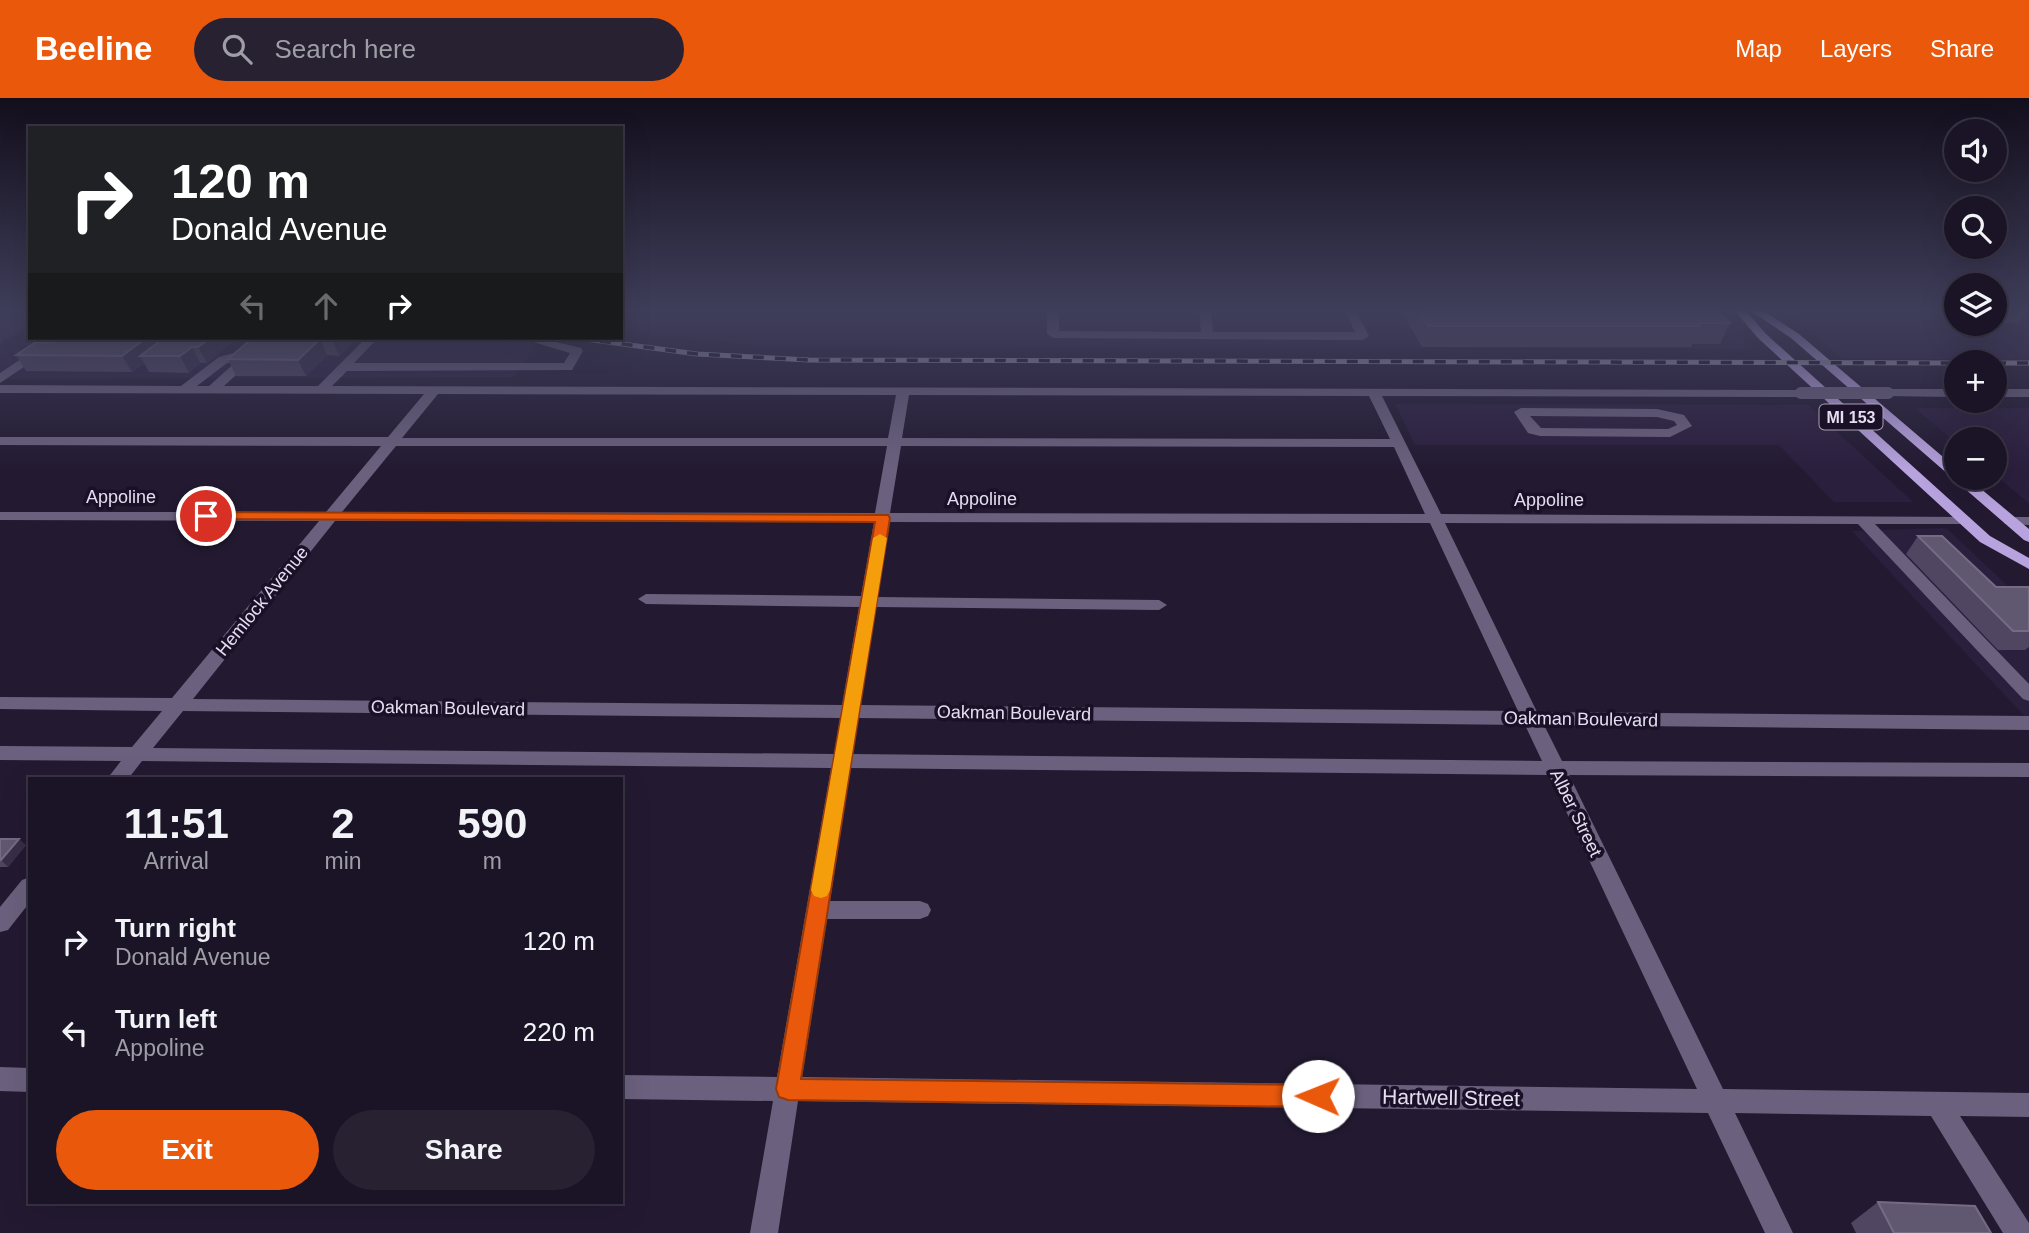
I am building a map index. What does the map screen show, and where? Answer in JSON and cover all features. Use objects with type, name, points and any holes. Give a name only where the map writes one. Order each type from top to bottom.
[{"type":"main road","name":"MI 153","points":[[1793,364],[1984,539],[2029,564]]},
{"type":"main road","name":"MI 153","points":[[1828,364],[1944,464]]},
{"type":"main road","name":"MI 153","points":[[1974,490],[2029,537]]},
{"type":"street","points":[[0,379],[22,364]]},
{"type":"street","points":[[185,389],[218,364]]},
{"type":"street","points":[[213,389],[241,364]]},
{"type":"street","points":[[321,390],[347,364]]},
{"type":"street","points":[[554,390],[570,364]]},
{"type":"street","points":[[344,367],[568,367]]},
{"type":"street","points":[[0,389],[1944,393]]},
{"type":"street","name":"Hemlock Avenue","points":[[119,777],[434,390]]},
{"type":"street","points":[[764,1233],[903,391]]},
{"type":"street","name":"Alber Street","points":[[1374,392],[1779,1233]]},
{"type":"street","points":[[1506,392],[1533,430],[1540,432],[1670,433],[1685,426],[1679,418],[1657,413],[1521,412]]},
{"type":"street","points":[[2007,393],[2029,393]]},
{"type":"street","points":[[0,441],[1398,443]]},
{"type":"street","name":"Appoline","points":[[0,516],[1964,520]]},
{"type":"street","points":[[1862,520],[2029,695]]},
{"type":"street","points":[[2010,521],[2029,521]]},
{"type":"street","points":[[646,599],[1159,605]]},
{"type":"street","name":"Oakman Boulevard","points":[[0,703],[2029,723]]},
{"type":"street","points":[[0,753],[2029,770]]},
{"type":"street","points":[[0,923],[23,904]]},
{"type":"street","points":[[817,911],[920,911]]},
{"type":"street","points":[[0,1079],[28,1080]]},
{"type":"street","name":"Hartwell Street","points":[[623,1087],[2029,1105]]},
{"type":"street","points":[[1938,1104],[2020,1233]]},
{"type":"shaded area","points":[[0,364],[523,364],[514,377],[0,379]]},
{"type":"shaded area","points":[[1395,404],[1808,405],[1913,502],[1834,502],[1779,445],[1415,445]]},
{"type":"shaded area","points":[[1915,408],[1944,408],[1944,413],[2007,413],[2007,408],[2029,408],[2029,503],[2007,485],[2007,427],[1944,427],[1944,433]]},
{"type":"shaded area","points":[[1946,528],[2029,606],[2029,721],[1852,531]]},
{"type":"building","points":[[1918,536],[1942,536],[1996,587],[2029,587],[2029,631],[2013,631]]},
{"type":"building","points":[[0,839],[19,839],[1,860],[0,860]]},
{"type":"building","points":[[1878,1202],[1975,1206],[1991,1233],[1894,1233]]},
{"type":"slow traffic","points":[[821,890],[880,538]]},
{"type":"route","points":[[206,516],[883,518],[788,1089],[1318,1096]]}]
